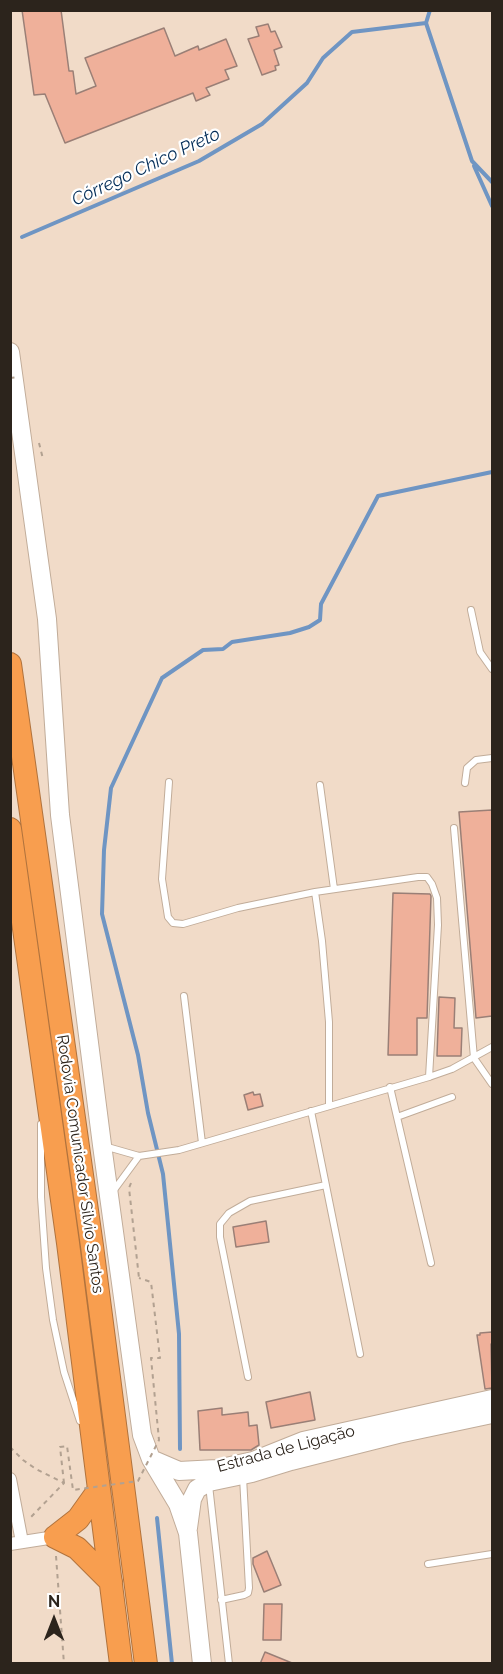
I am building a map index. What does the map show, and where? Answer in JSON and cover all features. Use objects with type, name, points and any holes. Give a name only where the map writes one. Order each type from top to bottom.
[{"type":"highway","name":"Rodovia Comunicador Silvio Santos","points":[[10,664],[87,1211],[146,1664]]},
{"type":"highway","name":"Rodovia Comunicador Silvio Santos","points":[[10,829],[68,1243],[121,1664]]},
{"type":"highway","points":[[98,1491],[78,1520],[55,1538],[77,1548],[111,1582]]},
{"type":"main road","points":[[10,352],[47,619],[60,815],[142,1435],[151,1459],[178,1504],[188,1533],[202,1664]]},
{"type":"main road","name":"Estrada de Ligação","points":[[188,1533],[192,1499],[197,1490],[208,1482],[303,1441],[492,1399]]},
{"type":"main road","name":"Estrada de Ligação","points":[[151,1459],[179,1471],[242,1469],[492,1414]]},
{"type":"street","points":[[10,1479],[19,1528],[16,1543],[55,1538]]},
{"type":"lane","points":[[471,610],[480,652],[492,669]]},
{"type":"lane","points":[[465,783],[467,768],[476,760],[492,758]]},
{"type":"lane","points":[[169,783],[162,879],[168,917],[173,923],[183,924],[238,908],[315,892],[418,876],[427,877],[437,898],[438,926],[429,1077]]},
{"type":"lane","points":[[320,785],[334,889]]},
{"type":"lane","points":[[454,828],[474,1058],[492,1082]]},
{"type":"lane","points":[[315,892],[322,940],[329,1023],[329,1106]]},
{"type":"lane","points":[[184,996],[202,1143]]},
{"type":"lane","points":[[102,1145],[142,1156],[179,1150],[429,1077],[474,1058],[492,1047]]},
{"type":"lane","points":[[40,1051],[41,1107]]},
{"type":"lane","points":[[390,1087],[430,1263]]},
{"type":"lane","points":[[397,1117],[452,1097]]},
{"type":"lane","points":[[311,1111],[360,1354]]},
{"type":"lane","points":[[41,1119],[41,1197],[46,1268],[53,1320],[64,1372],[82,1425]]},
{"type":"lane","points":[[110,1196],[142,1156]]},
{"type":"lane","points":[[248,1377],[220,1237],[220,1224],[229,1213],[250,1201],[326,1185]]},
{"type":"lane","points":[[85,1436],[96,1468]]},
{"type":"lane","points":[[222,1600],[244,1595],[248,1593],[249,1588],[242,1469]]},
{"type":"lane","points":[[208,1482],[229,1664]]},
{"type":"lane","points":[[428,1564],[492,1554]]},
{"type":"path","points":[[10,378],[18,377]]},
{"type":"path","points":[[38,441],[43,459]]},
{"type":"path","points":[[19,1528],[44,1506],[64,1483],[60,1447],[67,1446],[73,1490],[138,1481],[159,1440],[151,1358],[159,1359],[151,1282],[140,1278],[129,1188],[142,1156]]},
{"type":"path","points":[[10,1447],[36,1469],[64,1483]]},
{"type":"path","points":[[55,1538],[64,1664]]},
{"type":"building","points":[[22,10],[61,10],[69,71],[73,71],[76,94],[96,86],[85,58],[164,28],[175,56],[198,46],[199,50],[226,39],[237,66],[225,70],[229,79],[206,88],[210,95],[196,101],[193,93],[65,143],[45,94],[34,95]]},
{"type":"building","points":[[268,24],[271,32],[275,31],[282,47],[274,50],[279,65],[275,66],[276,70],[262,75],[248,39],[259,36],[256,27]]},
{"type":"building","points":[[492,810],[492,1016],[476,1018],[459,812]]},
{"type":"building","points":[[393,893],[430,894],[431,896],[427,1018],[417,1018],[417,1055],[388,1055]]},
{"type":"building","points":[[439,997],[455,998],[454,1028],[462,1028],[461,1056],[437,1056]]},
{"type":"building","points":[[253,1092],[254,1095],[260,1094],[263,1106],[248,1110],[244,1095]]},
{"type":"building","points":[[266,1221],[269,1242],[236,1247],[233,1227]]},
{"type":"building","points":[[492,1332],[492,1388],[485,1389],[477,1335]]},
{"type":"building","points":[[310,1392],[315,1420],[271,1428],[266,1402]]},
{"type":"building","points":[[222,1408],[222,1415],[248,1412],[249,1426],[257,1425],[259,1445],[251,1450],[200,1450],[198,1411]]},
{"type":"building","points":[[267,1551],[281,1585],[264,1592],[253,1564],[253,1558]]},
{"type":"building","points":[[264,1604],[282,1604],[281,1640],[263,1640]]},
{"type":"building","points":[[265,1652],[292,1663],[292,1664],[260,1664]]},
{"type":"waterway","points":[[426,23],[430,10]]},
{"type":"waterway","name":"Córrego Chico Preto","points":[[22,237],[199,161],[262,124],[307,83],[323,58],[352,32],[426,23],[472,161],[492,182]]},
{"type":"waterway","points":[[474,166],[492,206]]},
{"type":"waterway","points":[[180,1449],[179,1334],[163,1174],[148,1113],[138,1055],[102,914],[104,850],[111,788],[162,678],[203,650],[223,649],[232,642],[290,633],[309,627],[320,620],[321,604],[378,496],[492,472]]},
{"type":"waterway","points":[[157,1518],[172,1664]]}]
